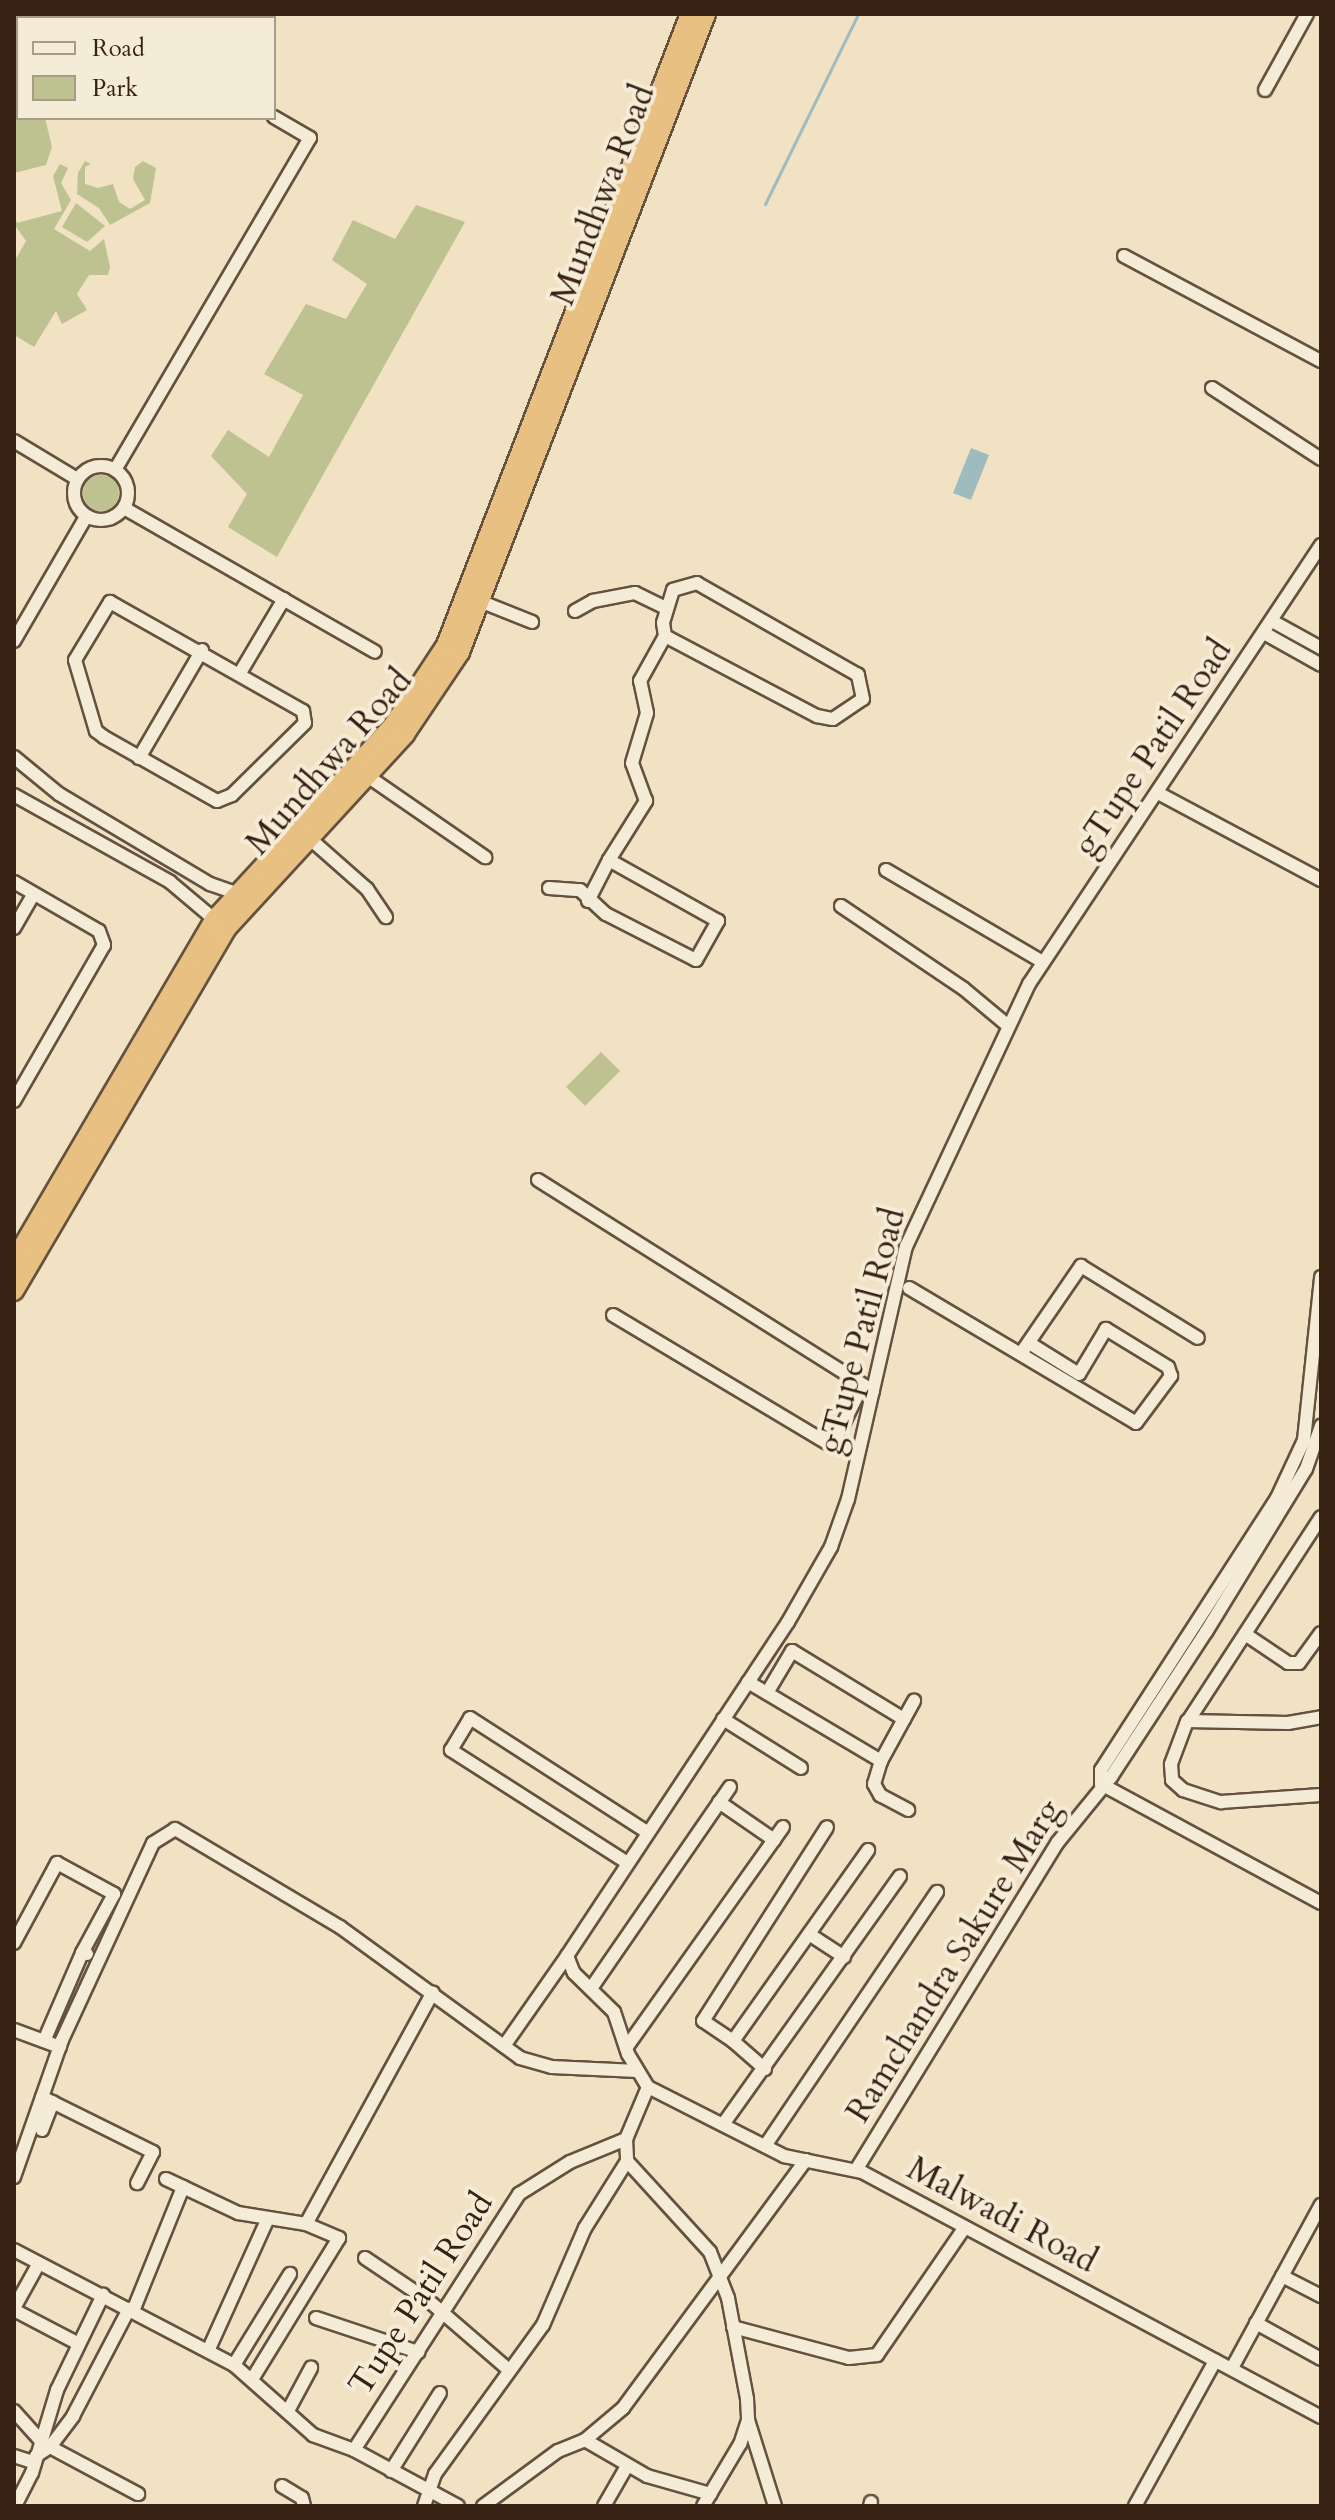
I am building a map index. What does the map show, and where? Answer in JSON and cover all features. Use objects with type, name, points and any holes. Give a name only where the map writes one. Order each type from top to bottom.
[{"type":"highway","name":"Mundhwa Road","points":[[243,896],[308,837],[435,695],[482,602],[700,15]]},
{"type":"highway","name":"Mundhwa Road","points":[[14,1261],[220,924],[394,724],[446,645],[700,15]]},
{"type":"highway","name":"Mundhwa Road","points":[[14,1291],[220,924]]},
{"type":"street","points":[[1265,90],[1307,14]]},
{"type":"street","points":[[115,470],[310,138],[276,118]]},
{"type":"street","points":[[1124,256],[1321,361]]},
{"type":"street","points":[[1212,388],[1321,459]]},
{"type":"street","points":[[14,441],[77,479]]},
{"type":"street","points":[[77,479],[96,467],[115,470],[127,485],[124,508]]},
{"type":"street","points":[[77,479],[74,502],[86,517],[105,520],[124,508]]},
{"type":"street","points":[[124,508],[375,652]]},
{"type":"street","points":[[14,641],[86,517]]},
{"type":"street","name":"gTupe Patil Road","points":[[504,2046],[567,1956],[641,1829],[748,1682],[831,1547],[906,1246],[1007,1025],[1043,962],[1321,545]]},
{"type":"street","points":[[588,901],[609,860],[646,801],[632,763],[647,713],[640,681],[665,636],[666,608],[681,584],[697,583],[858,675],[863,699],[833,719],[817,716],[665,636]]},
{"type":"street","points":[[575,611],[593,601],[635,593],[666,608]]},
{"type":"street","points":[[240,673],[284,599]]},
{"type":"street","points":[[116,602],[240,673],[303,711],[307,718],[232,795],[209,800],[96,731],[75,670],[77,653],[103,607],[116,602]]},
{"type":"street","points":[[482,602],[532,622]]},
{"type":"street","points":[[1272,621],[1321,648]]},
{"type":"street","points":[[1264,633],[1321,665]]},
{"type":"street","points":[[139,758],[202,650]]},
{"type":"street","points":[[14,757],[59,794],[210,884],[243,896]]},
{"type":"street","points":[[366,775],[485,857]]},
{"type":"street","points":[[1158,793],[1321,880]]},
{"type":"street","points":[[14,795],[170,882],[220,924]]},
{"type":"street","points":[[308,837],[367,889],[386,917]]},
{"type":"street","points":[[549,888],[580,890],[588,901],[688,958],[700,956],[718,921],[715,917],[609,860]]},
{"type":"street","points":[[886,870],[1043,962]]},
{"type":"street","points":[[14,882],[99,931],[104,945],[14,1101]]},
{"type":"street","points":[[14,928],[34,894]]},
{"type":"street","points":[[841,906],[953,982],[1007,1025]]},
{"type":"street","points":[[538,1180],[868,1389],[832,1446],[613,1315]]},
{"type":"street","points":[[1020,1355],[1081,1266],[1198,1338]]},
{"type":"street","name":"Ramchandra Sakure Marg","points":[[856,2170],[1054,1848],[1101,1784],[1111,1777],[1136,1726],[1277,1498],[1304,1440],[1317,1367],[1321,1277]]},
{"type":"street","points":[[909,1288],[1136,1423],[1171,1376],[1168,1367],[1106,1329],[1079,1374],[1029,1343]]},
{"type":"street","name":"Ramchandra Sakure Marg","points":[[1136,1726],[1306,1469],[1321,1426]]},
{"type":"street","points":[[1321,1517],[1187,1721],[1171,1764],[1172,1780],[1183,1790],[1221,1802],[1321,1795]]},
{"type":"street","points":[[1245,1634],[1288,1663],[1299,1663],[1321,1633]]},
{"type":"street","points":[[767,1693],[792,1651],[904,1719]]},
{"type":"street","points":[[748,1682],[881,1761]]},
{"type":"street","points":[[908,1810],[876,1791],[881,1761],[914,1701]]},
{"type":"street","points":[[1187,1721],[1288,1723],[1321,1717]]},
{"type":"street","points":[[623,1860],[451,1750],[470,1718],[641,1829]]},
{"type":"street","points":[[723,1719],[801,1768]]},
{"type":"street","points":[[1101,1784],[1321,1903]]},
{"type":"street","points":[[592,1987],[730,1787]]},
{"type":"street","points":[[719,1802],[774,1840]]},
{"type":"street","points":[[626,2048],[783,1827]]},
{"type":"street","points":[[765,2069],[733,2041],[703,2021],[827,1827]]},
{"type":"street","points":[[42,2130],[60,2047],[153,1843],[175,1829],[340,1927],[520,2058],[552,2067],[637,2071]]},
{"type":"street","points":[[733,2041],[868,1850]]},
{"type":"street","points":[[14,1943],[57,1863],[114,1894],[82,1953],[44,2041]]},
{"type":"street","points":[[724,2123],[900,1876]]},
{"type":"street","points":[[765,2146],[937,1892]]},
{"type":"street","points":[[809,1934],[844,1957]]},
{"type":"street","points":[[82,1953],[99,1961]]},
{"type":"street","points":[[424,2506],[428,2490],[543,2325],[585,2228],[627,2161],[626,2139],[648,2087],[626,2048],[614,2012],[592,1987],[574,1973],[567,1956]]},
{"type":"street","points":[[306,2224],[433,1992]]},
{"type":"street","points":[[14,2030],[60,2047]]},
{"type":"street","name":"Malwadi Road","points":[[648,2087],[765,2146],[806,2160],[856,2170],[1321,2417]]},
{"type":"street","points":[[14,2177],[48,2099]]},
{"type":"street","points":[[48,2099],[153,2152],[137,2183]]},
{"type":"street","name":"Tupe Patil Road","points":[[354,2450],[445,2316],[519,2194],[570,2162],[626,2139]]},
{"type":"street","points":[[483,2506],[558,2451],[585,2440],[623,2408],[720,2272],[806,2160]]},
{"type":"street","points":[[627,2161],[710,2252],[720,2272],[733,2327],[748,2420],[775,2506]]},
{"type":"street","points":[[166,2179],[238,2213],[306,2224],[339,2238],[253,2378]]},
{"type":"street","points":[[45,2443],[73,2416],[131,2310],[183,2187]]},
{"type":"street","points":[[1232,2368],[1321,2205]]},
{"type":"street","points":[[208,2351],[268,2218]]},
{"type":"street","points":[[733,2327],[849,2358],[877,2355],[965,2227]]},
{"type":"street","points":[[14,2250],[234,2365],[289,2409],[313,2435],[354,2450],[458,2506]]},
{"type":"street","points":[[365,2258],[445,2316],[509,2370]]},
{"type":"street","points":[[39,2263],[14,2309],[79,2344]]},
{"type":"street","points":[[234,2365],[290,2274]]},
{"type":"street","points":[[1282,2276],[1321,2296]]},
{"type":"street","points":[[15,2506],[45,2443],[79,2344],[103,2295]]},
{"type":"street","points":[[316,2318],[418,2352]]},
{"type":"street","points":[[1256,2323],[1321,2359]]},
{"type":"street","points":[[1135,2506],[1215,2361]]},
{"type":"street","points":[[289,2409],[311,2368]]},
{"type":"street","points":[[391,2471],[440,2393]]},
{"type":"street","points":[[14,2411],[45,2443],[138,2494]]},
{"type":"street","points":[[703,2506],[733,2460],[748,2420]]},
{"type":"street","points":[[585,2440],[627,2466],[710,2494]]},
{"type":"street","points":[[14,2456],[36,2460]]},
{"type":"street","points":[[604,2506],[627,2466]]},
{"type":"street","points":[[282,2486],[302,2498],[304,2506]]},
{"type":"green space","points":[[14,118],[45,120],[52,147],[46,165],[14,173]]},
{"type":"green space","points":[[85,161],[91,164],[85,167],[85,184],[98,188],[113,184],[119,202],[130,209],[145,200],[133,179],[135,167],[143,161],[156,168],[150,203],[110,225],[99,208],[77,194],[78,173]]},
{"type":"green space","points":[[60,164],[68,168],[61,183],[71,200],[54,229],[90,251],[104,239],[110,267],[108,275],[89,275],[77,294],[87,310],[62,324],[56,311],[34,347],[14,335],[14,262],[26,241],[14,224],[14,214],[17,223],[62,211],[53,176]]},
{"type":"green space","points":[[76,203],[105,226],[87,242],[62,227]]},
{"type":"green space","points":[[416,205],[465,222],[277,557],[228,527],[247,494],[211,456],[228,430],[269,457],[303,395],[264,374],[306,304],[346,319],[367,284],[332,260],[353,220],[395,239]]},
{"type":"green space","points":[[101,475],[114,480],[119,493],[114,506],[101,511],[88,506],[83,493],[88,480]]},
{"type":"green space","points":[[601,1052],[620,1071],[585,1106],[566,1087]]},
{"type":"water","points":[[971,448],[989,455],[971,500],[953,493]]},
{"type":"waterway","points":[[765,204],[858,14]]}]
